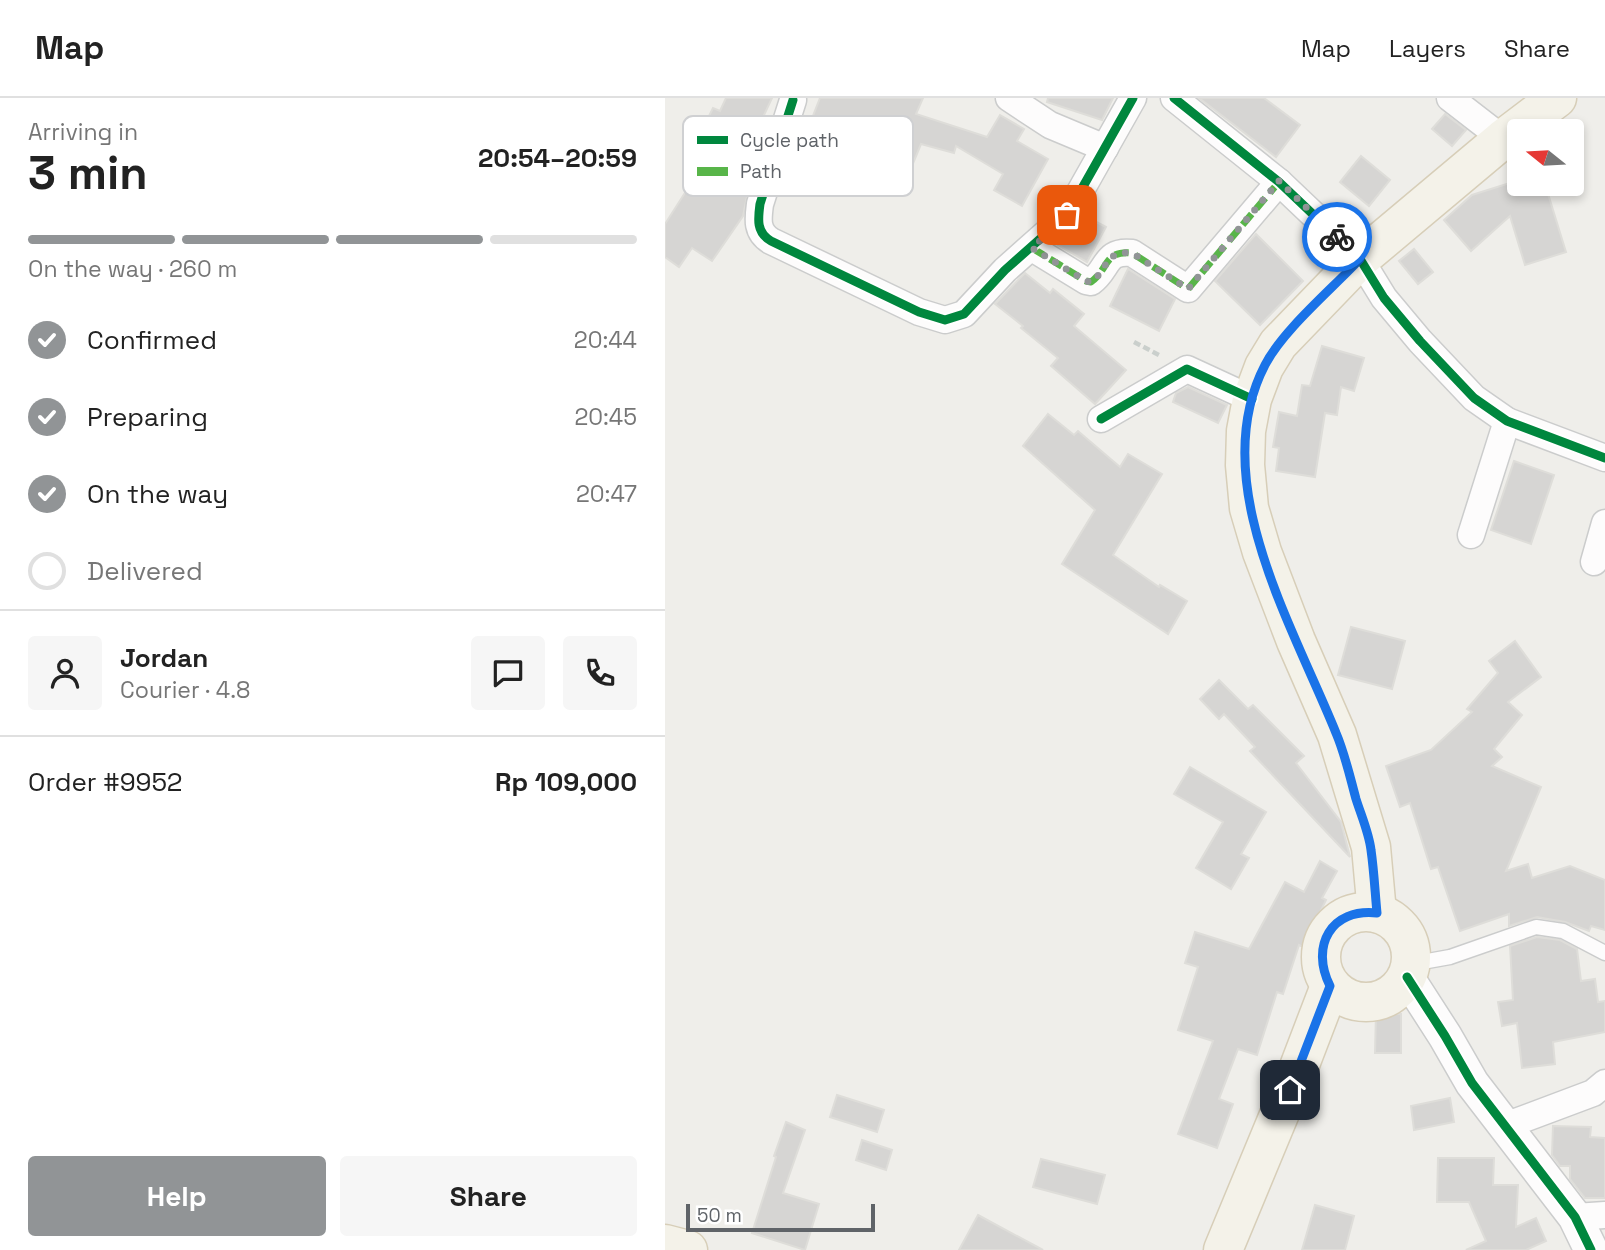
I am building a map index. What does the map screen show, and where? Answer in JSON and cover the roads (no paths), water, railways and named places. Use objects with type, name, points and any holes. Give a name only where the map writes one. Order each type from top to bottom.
[{"type":"main road","points":[[1377,913],[1371,847],[1337,735],[1296,641],[1262,552],[1249,508],[1245,465],[1246,431],[1252,399],[1264,367],[1278,344],[1360,259],[1503,139],[1557,98]]},
{"type":"main road","points":[[1377,913],[1388,917],[1407,937],[1411,950],[1409,971],[1398,989],[1375,1001],[1351,1000],[1330,986],[1322,963],[1325,938],[1332,928],[1352,914],[1377,913]]},
{"type":"main road","points":[[1223,1250],[1330,986]]},
{"type":"main road","points":[[665,1244],[688,1250]]},
{"type":"street","points":[[1009,98],[1050,125],[1105,148]]},
{"type":"street","points":[[762,196],[757,222],[765,237],[919,312],[945,320],[964,314],[1005,270],[1067,215],[1133,98]]},
{"type":"street","points":[[1174,98],[1279,181],[1360,259],[1384,298],[1474,398],[1507,421],[1605,458]]},
{"type":"street","points":[[1450,98],[1503,139]]},
{"type":"street","points":[[1032,248],[1091,282],[1117,252],[1132,253],[1188,289],[1279,181]]},
{"type":"street","points":[[1101,419],[1187,369],[1252,399]]},
{"type":"street","points":[[1471,535],[1507,421]]},
{"type":"street","points":[[1594,562],[1605,523]]},
{"type":"street","points":[[1409,971],[1472,1083],[1505,1126],[1590,1217],[1591,1250]]},
{"type":"street","points":[[1505,1126],[1593,1093],[1605,1083]]},
{"type":"lane","points":[[1409,971],[1536,927],[1563,931],[1605,953]]}]
